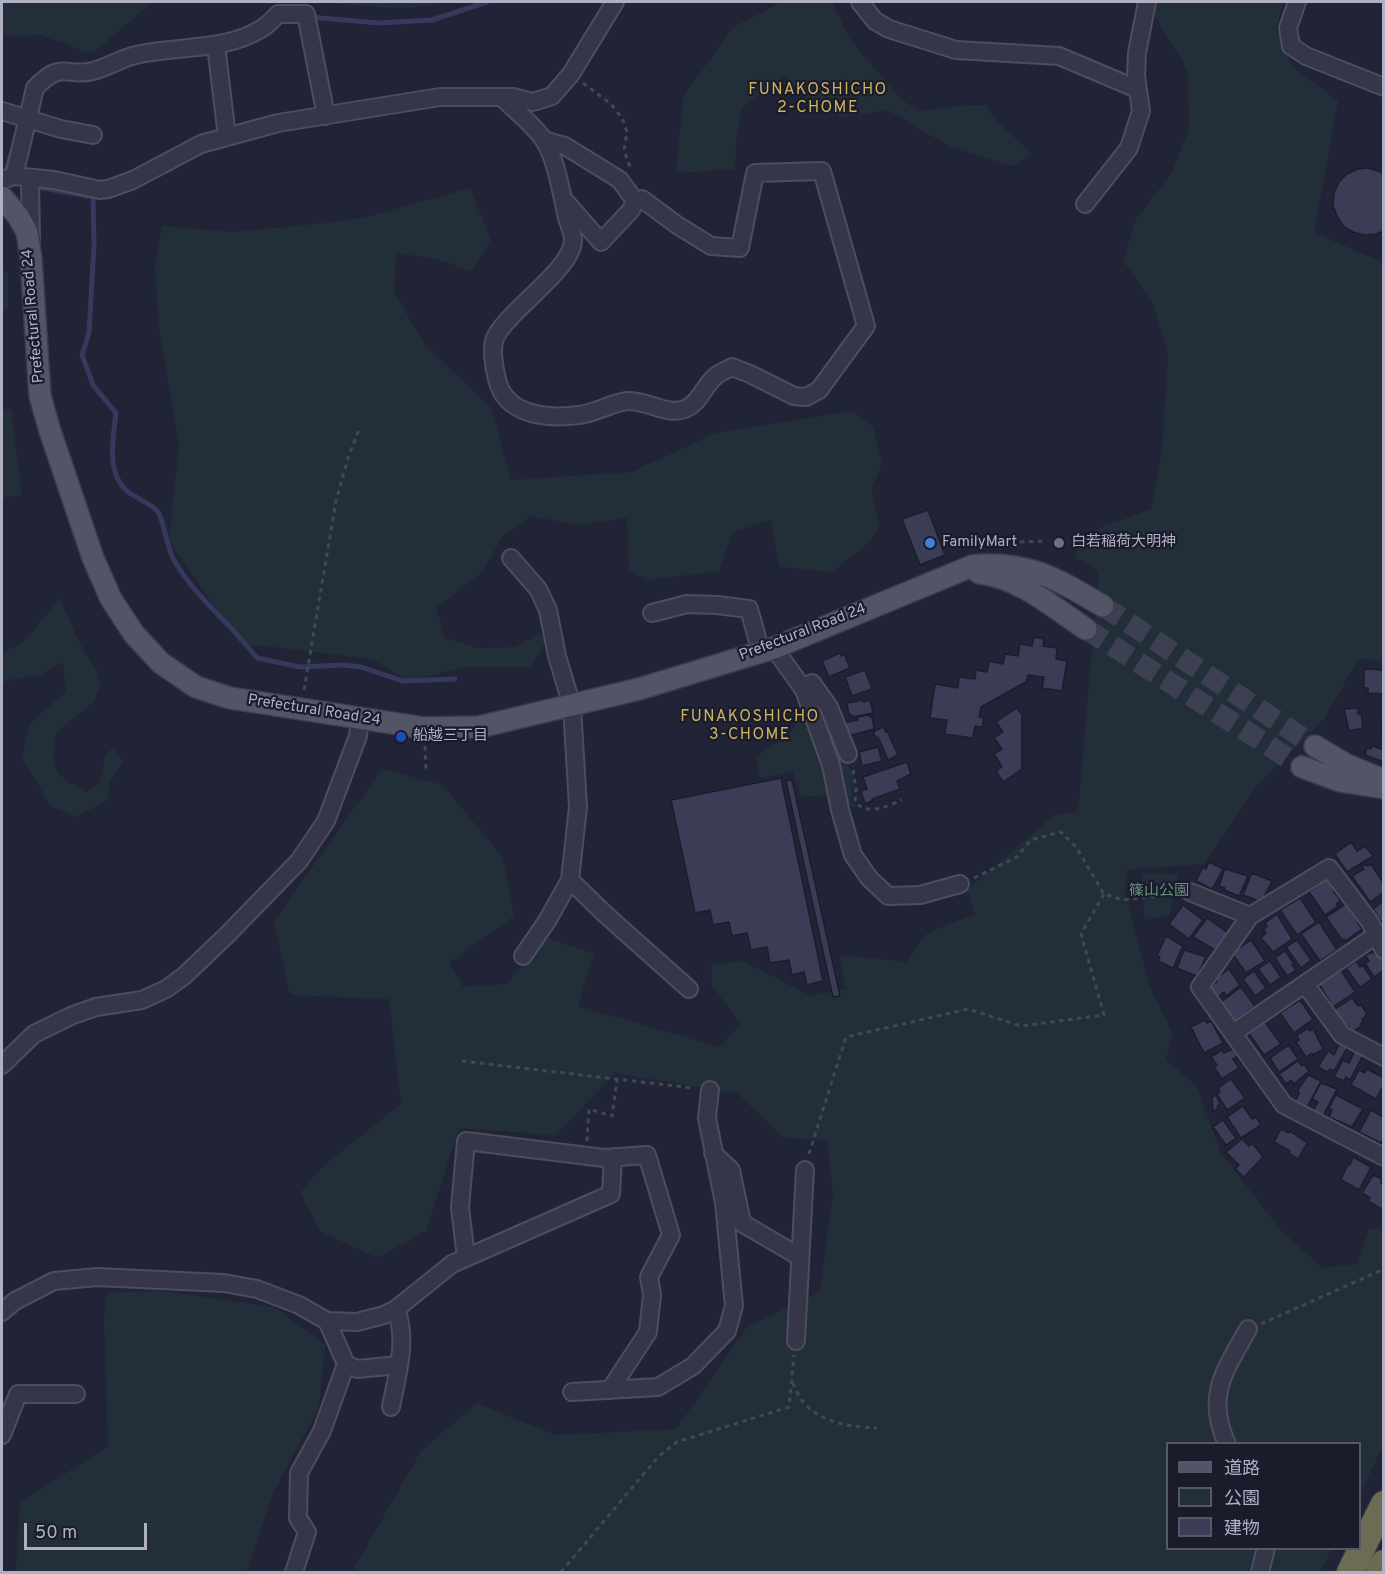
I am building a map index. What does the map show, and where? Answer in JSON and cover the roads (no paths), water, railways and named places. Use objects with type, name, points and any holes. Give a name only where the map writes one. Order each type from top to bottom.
[{"type":"highway","points":[[1361,1549],[1383,1504]]},
{"type":"highway","points":[[1350,1572],[1361,1550]]},
{"type":"highway","points":[[1378,1572],[1383,1563]]},
{"type":"main road","name":"Prefectural Road 24","points":[[2,197],[18,216],[27,232],[31,258],[40,396],[93,558],[111,599],[134,634],[161,663],[196,687],[230,698],[360,719],[424,728],[480,727],[639,689],[767,650],[955,571],[972,566],[990,564],[1013,566],[1040,572],[1103,606]]},
{"type":"main road","name":"Prefectural Road 24","points":[[955,571],[985,574],[1004,579],[1027,590],[1086,629]]},
{"type":"main road","points":[[1315,746],[1347,765],[1383,780]]},
{"type":"main road","points":[[1302,767],[1340,781],[1383,788]]},
{"type":"street","points":[[15,178],[54,180],[100,190],[108,189],[133,180],[201,144],[278,123],[440,97],[513,97],[533,102],[552,96],[571,74],[615,2]]},
{"type":"street","points":[[860,2],[875,21],[889,29],[956,50],[1059,56],[1137,89]]},
{"type":"street","points":[[1085,204],[1129,148],[1141,111],[1136,76],[1137,53],[1147,2]]},
{"type":"street","points":[[1297,2],[1288,28],[1291,46],[1306,56],[1383,87]]},
{"type":"street","points":[[31,258],[15,178],[35,88],[57,71],[91,72],[134,55],[216,45],[236,40],[262,29],[278,14],[306,14],[326,116]]},
{"type":"street","points":[[216,45],[227,137]]},
{"type":"street","points":[[502,97],[544,140],[554,166],[573,241],[566,259],[542,288],[503,324],[494,341],[495,372],[499,388],[510,403],[524,412],[546,417],[580,415],[628,401],[674,411],[687,408],[700,397],[715,376],[732,368],[750,374],[794,396],[806,397],[819,390],[866,326],[822,171],[755,173],[740,248],[711,246],[642,199],[635,201]]},
{"type":"street","points":[[2,111],[61,129],[93,135]]},
{"type":"street","points":[[544,140],[565,146],[620,180],[635,201]]},
{"type":"street","points":[[562,198],[601,242],[632,210],[635,201]]},
{"type":"street","points":[[512,558],[538,589],[548,610],[557,656],[572,706],[578,807],[570,880],[547,921],[523,956]]},
{"type":"street","points":[[652,613],[687,604],[749,609],[767,650],[804,690],[831,765],[840,810],[853,855],[869,878],[888,896],[920,895],[960,884]]},
{"type":"street","points":[[804,690],[812,683],[829,707],[848,754]]},
{"type":"street","points":[[2,1065],[34,1034],[73,1015],[96,1007],[142,1000],[166,989],[184,976],[227,935],[299,861],[326,821],[358,736],[360,719]]},
{"type":"street","points":[[1233,1033],[1305,984],[1379,943],[1370,922],[1329,867],[1250,916],[1200,987],[1284,1105],[1383,1157]]},
{"type":"street","points":[[570,880],[689,989]]},
{"type":"street","points":[[1190,892],[1250,916]]},
{"type":"street","points":[[1305,984],[1342,1035],[1383,1057]]},
{"type":"street","points":[[572,1392],[658,1387],[693,1366],[727,1331],[734,1306],[724,1203],[707,1118],[710,1090]]},
{"type":"street","points":[[459,1261],[460,1207],[466,1141],[586,1155],[613,1157],[647,1155],[671,1235],[649,1277],[652,1295],[648,1332],[610,1390]]},
{"type":"street","points":[[713,1153],[731,1170],[742,1223],[800,1257]]},
{"type":"street","points":[[2,1312],[15,1301],[54,1281],[97,1277],[224,1283],[257,1289],[299,1305],[327,1321],[357,1322],[384,1315],[396,1309],[459,1261],[611,1194],[613,1157]]},
{"type":"street","points":[[796,1341],[805,1170]]},
{"type":"street","points":[[391,1407],[402,1345],[400,1319],[396,1309]]},
{"type":"street","points":[[327,1321],[346,1364],[357,1369],[399,1365]]},
{"type":"street","points":[[1226,1442],[1220,1429],[1216,1402],[1222,1375],[1248,1329]]},
{"type":"street","points":[[294,1572],[307,1532],[298,1518],[299,1473],[322,1431],[346,1364]]},
{"type":"street","points":[[2,1435],[18,1394],[76,1394]]},
{"type":"street","points":[[1260,1572],[1266,1550]]},
{"type":"waterway","points":[[309,17],[379,23],[432,20],[487,2]]},
{"type":"waterway","points":[[5,175],[11,154]]},
{"type":"waterway","points":[[32,186],[93,197],[94,245],[89,333],[82,355],[93,385],[116,413],[113,457],[117,478],[131,494],[156,509],[171,555],[192,586],[257,658],[300,667],[342,665],[361,667],[403,681],[455,679]]},
{"type":"tunnel","points":[[1103,606],[1315,746]]},
{"type":"tunnel","points":[[1086,629],[1302,767]]},
{"type":"place","name":"FamilyMart","points":[[930,543]]},
{"type":"place","name":"白若稲荷大明神","points":[[1059,543]]},
{"type":"place","name":"船越三丁目","points":[[401,737]]},
{"type":"district","name":"FUNAKOSHICHO 2-CHOME","points":[[818,100]]},
{"type":"district","name":"FUNAKOSHICHO 3-CHOME","points":[[750,727]]},
{"type":"park label","name":"篠山公園","points":[[1159,892]]}]
